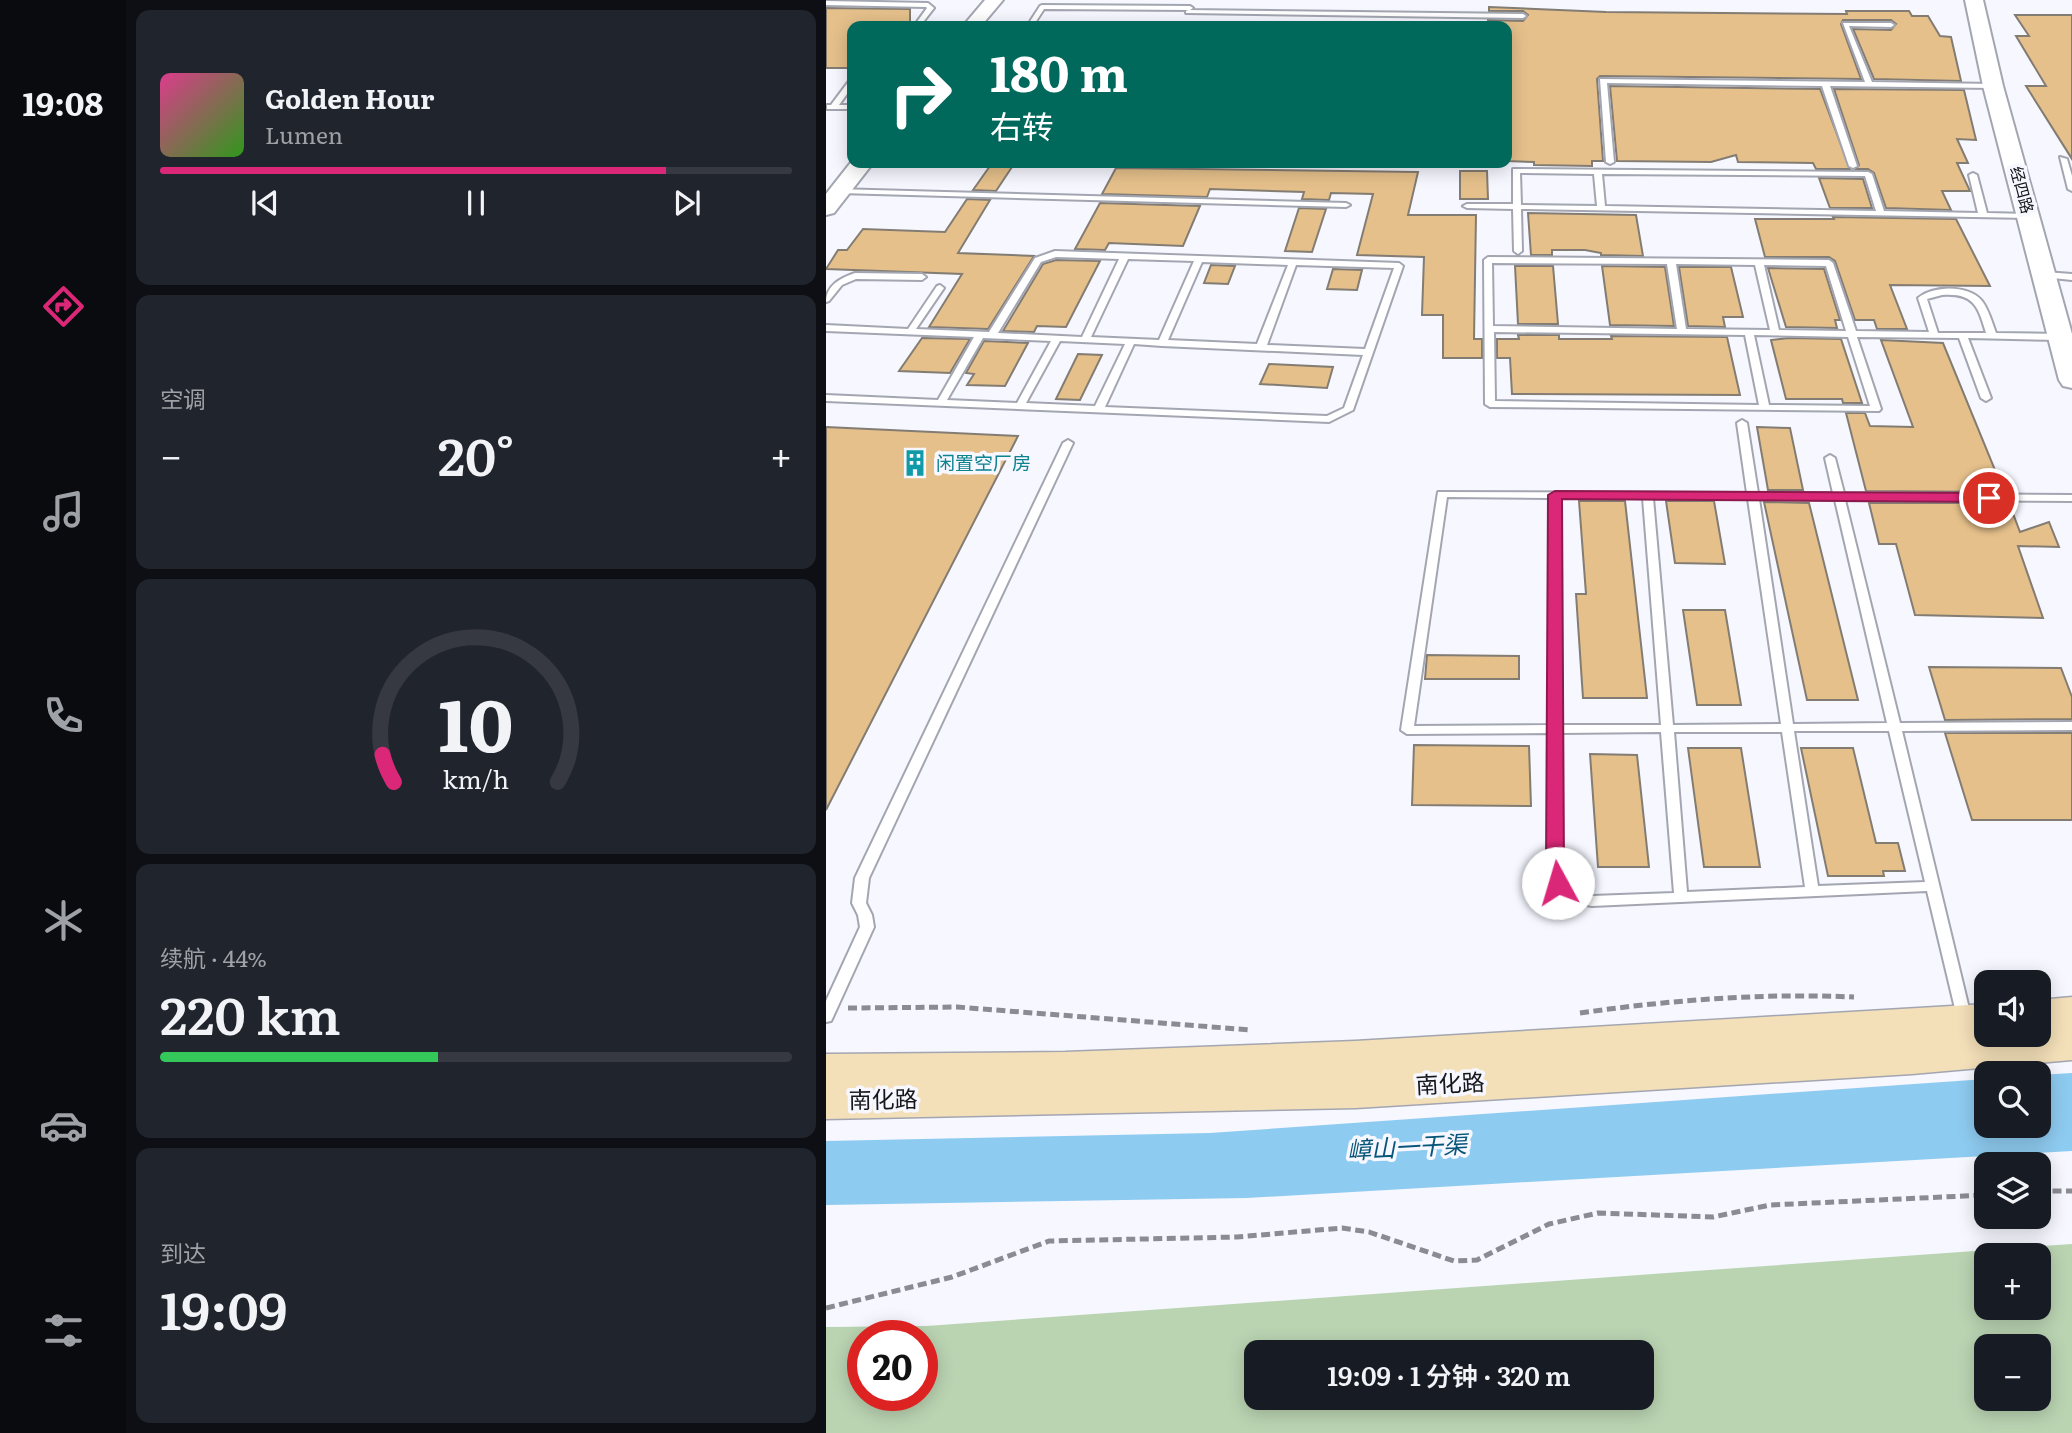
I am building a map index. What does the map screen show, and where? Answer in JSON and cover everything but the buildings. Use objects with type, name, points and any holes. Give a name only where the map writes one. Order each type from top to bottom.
[{"type":"main road","points":[[2051,1015],[2072,1013]]},
{"type":"main road","name":"南化路","points":[[826,1101],[1356,1090],[1972,1034]]},
{"type":"main road","name":"南化路","points":[[826,1071],[1066,1069],[1972,1034],[2072,1043]]},
{"type":"street","points":[[976,21],[994,0]]},
{"type":"street","name":"经四路","points":[[1974,0],[1993,86],[2072,380]]},
{"type":"street","points":[[833,200],[858,168]]},
{"type":"lane","points":[[1185,21],[1193,0]]},
{"type":"lane","points":[[826,3],[928,5],[930,11],[921,21]]},
{"type":"lane","points":[[1033,21],[1042,7],[1523,16]]},
{"type":"lane","points":[[1459,15],[1459,21]]},
{"type":"lane","points":[[1869,83],[1845,24],[1891,25]]},
{"type":"lane","points":[[1610,162],[1603,81],[1993,86]]},
{"type":"lane","points":[[1825,83],[1853,166]]},
{"type":"lane","points":[[830,107],[847,88]]},
{"type":"lane","points":[[2063,159],[2072,189]]},
{"type":"lane","points":[[1518,251],[1517,170],[1868,174],[1881,213]]},
{"type":"lane","points":[[1598,172],[1601,208]]},
{"type":"lane","points":[[1973,175],[1983,215]]},
{"type":"lane","points":[[833,200],[1346,205]]},
{"type":"lane","points":[[1466,206],[2029,216]]},
{"type":"lane","points":[[826,398],[1329,419],[1348,410],[1399,266],[1055,254],[1038,260],[992,335]]},
{"type":"lane","points":[[1085,339],[1125,256]]},
{"type":"lane","points":[[1162,343],[1199,259]]},
{"type":"lane","points":[[1488,260],[1759,262],[1829,263],[1876,409],[1490,404],[1488,260]]},
{"type":"lane","points":[[1671,261],[1682,332]]},
{"type":"lane","points":[[1261,347],[1293,262]]},
{"type":"lane","points":[[1759,262],[1775,333]]},
{"type":"lane","points":[[2045,275],[2072,277]]},
{"type":"lane","points":[[826,299],[839,283],[855,276],[922,277]]},
{"type":"lane","points":[[910,332],[940,288]]},
{"type":"lane","points":[[1934,335],[1923,298],[1943,292],[1964,294],[1976,300],[1992,336]]},
{"type":"lane","points":[[826,328],[1369,352]]},
{"type":"lane","points":[[1489,329],[2061,337]]},
{"type":"lane","points":[[1749,332],[1765,408]]},
{"type":"lane","points":[[941,403],[980,335]]},
{"type":"lane","points":[[1962,335],[1986,398]]},
{"type":"lane","points":[[1020,406],[1056,338]]},
{"type":"lane","points":[[1099,409],[1131,341]]},
{"type":"lane","points":[[1742,422],[1812,891]]},
{"type":"lane","points":[[828,1013],[867,927],[859,903],[862,878],[1068,443]]},
{"type":"lane","points":[[1830,458],[1933,886],[1972,1034]]},
{"type":"lane","points":[[2072,498],[1442,494],[1407,730],[2072,726]]},
{"type":"lane","points":[[1555,495],[1555,871],[1564,893],[1576,899],[1592,901],[1933,886]]},
{"type":"lane","points":[[1648,495],[1681,897]]},
{"type":"path","points":[[1570,1015],[1648,1003],[1733,996],[1806,994],[1866,998]]},
{"type":"path","points":[[828,1013],[957,1007],[1265,1031]]},
{"type":"path","points":[[2051,1191],[2072,1191]]},
{"type":"path","points":[[826,1308],[952,1277],[1049,1241],[1237,1237],[1342,1227],[1369,1232],[1454,1261],[1477,1260],[1549,1224],[1598,1213],[1713,1217],[1770,1205],[1974,1196]]},
{"type":"green space","points":[[2072,1244],[2072,1433],[826,1433],[826,1327],[847,1327],[847,1411],[938,1411],[938,1325],[1974,1251],[1974,1320],[2051,1320],[2051,1246]]},
{"type":"water","name":"嶂山一干渠","points":[[2072,1073],[2072,1151],[1974,1152],[1974,1157],[1247,1198],[826,1205],[826,1141],[1210,1133],[1974,1080],[1974,1138],[2051,1138],[2051,1074]]},
{"type":"place","name":"闲置空厂房","points":[[915,463]]},
{"type":"route","points":[[1558,883],[1555,871],[1555,495],[1989,498]]}]
